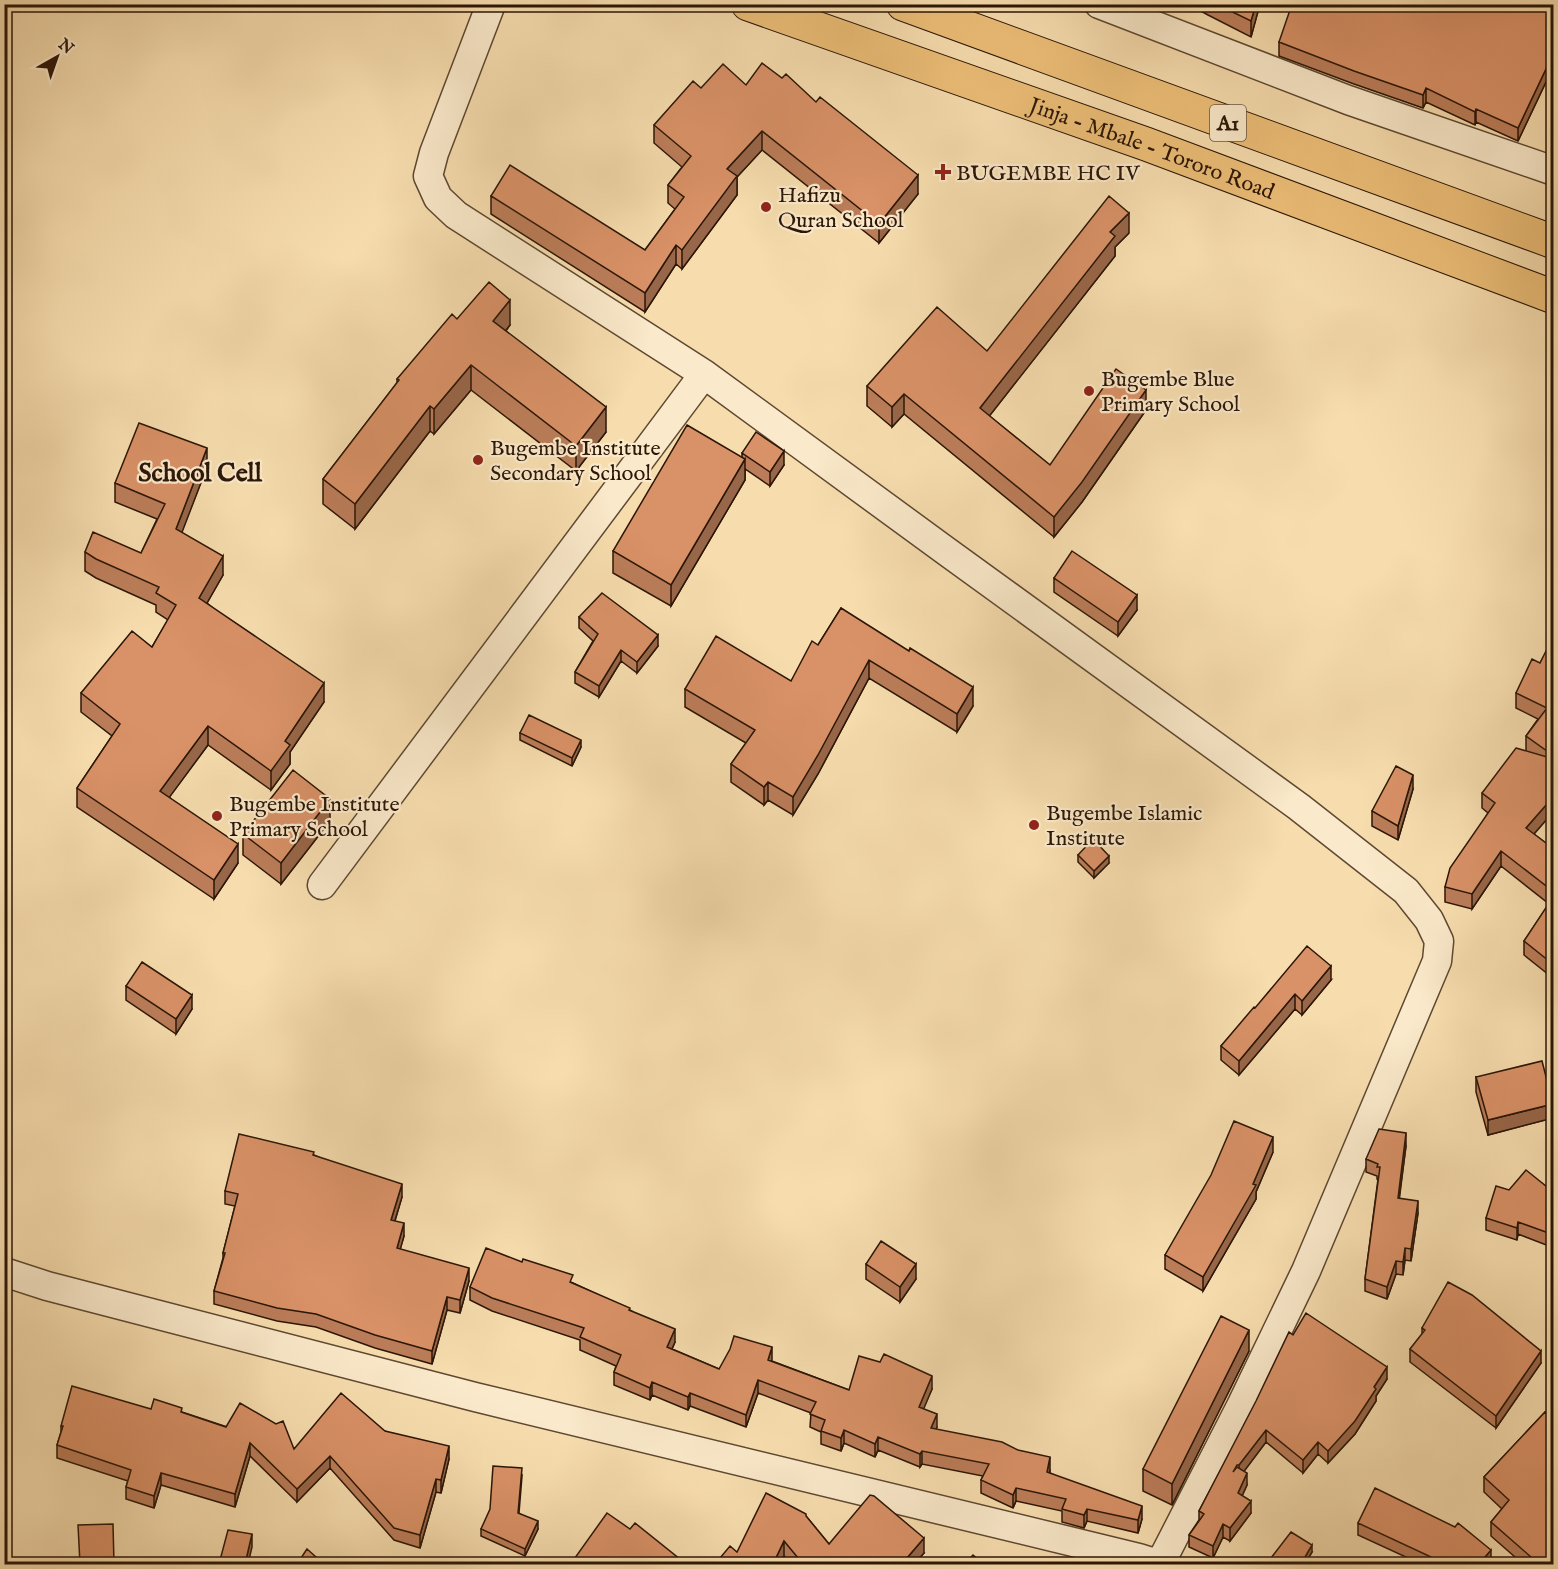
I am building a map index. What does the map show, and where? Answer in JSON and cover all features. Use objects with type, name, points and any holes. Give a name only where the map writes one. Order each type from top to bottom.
[{"type":"highway","name":"Jinja - Mbale - Tororo Road","points":[[748,4],[1146,144],[1554,297]]},
{"type":"highway","name":"A1","points":[[903,4],[1554,242]]},
{"type":"street","points":[[4,1272],[46,1286],[464,1394],[1147,1563],[1241,1406],[1306,1271],[1437,961],[1439,941],[1429,920],[1406,891],[1299,807],[704,374],[456,215],[438,198],[428,176],[434,153],[491,4]]},
{"type":"street","points":[[1099,4],[1348,100],[1554,171]]},
{"type":"street","points":[[322,885],[704,374]]},
{"type":"building","points":[[1216,4],[1256,4],[1251,21]]},
{"type":"building","points":[[1292,4],[1554,4],[1554,52],[1518,128],[1476,109],[1475,112],[1426,88],[1423,95],[1279,42]]},
{"type":"building","points":[[762,63],[782,78],[786,74],[816,102],[820,97],[918,175],[879,224],[762,131],[727,169],[737,176],[682,250],[676,245],[645,293],[491,196],[510,165],[645,250],[684,197],[668,185],[691,156],[654,125],[693,81],[701,88],[723,64],[746,85]]},
{"type":"building","points":[[1109,196],[1129,213],[1110,232],[1115,236],[980,408],[1050,465],[1116,369],[1146,390],[1082,482],[1054,517],[904,394],[892,407],[867,386],[937,307],[987,351]]},
{"type":"building","points":[[489,282],[510,300],[493,321],[606,407],[576,446],[471,365],[434,409],[430,406],[355,504],[323,479],[399,380],[397,379],[452,314],[457,319]]},
{"type":"building","points":[[139,423],[207,448],[176,529],[223,556],[199,598],[324,683],[285,741],[290,745],[271,771],[208,726],[160,791],[238,844],[214,880],[77,788],[120,724],[81,693],[132,631],[152,647],[176,605],[156,593],[159,587],[85,552],[93,532],[141,553],[165,504],[115,483]]},
{"type":"building","points":[[687,425],[745,459],[671,585],[613,551]]},
{"type":"building","points":[[756,432],[784,451],[770,472],[742,453]]},
{"type":"building","points":[[1072,551],[1137,595],[1118,622],[1054,578]]},
{"type":"building","points":[[602,593],[658,635],[637,662],[621,650],[599,686],[575,672],[598,634],[579,617]]},
{"type":"building","points":[[841,608],[909,651],[910,648],[973,687],[957,714],[869,660],[793,797],[768,782],[764,787],[731,764],[755,730],[685,689],[716,636],[791,681],[812,641],[818,645]]},
{"type":"building","points":[[1554,639],[1554,756],[1526,736],[1547,708],[1516,693],[1532,659],[1540,663]]},
{"type":"building","points":[[529,715],[581,740],[572,758],[520,733]]},
{"type":"building","points":[[1516,748],[1554,759],[1554,796],[1526,828],[1554,849],[1554,892],[1501,851],[1472,894],[1445,887],[1450,868],[1495,803],[1482,793]]},
{"type":"building","points":[[1396,766],[1413,775],[1398,826],[1372,811]]},
{"type":"building","points":[[293,770],[330,799],[281,863],[243,834]]},
{"type":"building","points":[[1093,839],[1109,856],[1094,871],[1078,855]]},
{"type":"building","points":[[1551,900],[1554,902],[1554,965],[1524,941]]},
{"type":"building","points":[[1307,946],[1331,966],[1302,1001],[1295,994],[1239,1061],[1221,1046]]},
{"type":"building","points":[[142,962],[192,995],[176,1019],[126,986]]},
{"type":"building","points":[[1542,1061],[1553,1104],[1488,1120],[1476,1077]]},
{"type":"building","points":[[1234,1121],[1273,1137],[1253,1184],[1256,1185],[1203,1277],[1165,1255],[1211,1175]]},
{"type":"building","points":[[1379,1129],[1406,1133],[1398,1198],[1418,1201],[1411,1249],[1405,1248],[1403,1262],[1396,1261],[1387,1287],[1365,1279],[1380,1167],[1366,1159]]},
{"type":"building","points":[[239,1134],[314,1152],[313,1155],[402,1184],[391,1220],[404,1223],[397,1248],[469,1268],[460,1300],[447,1297],[432,1351],[375,1335],[316,1314],[277,1308],[214,1291],[238,1194],[225,1191]]},
{"type":"building","points":[[1526,1170],[1546,1186],[1554,1188],[1554,1235],[1518,1222],[1517,1228],[1486,1218],[1496,1186],[1509,1190]]},
{"type":"building","points":[[881,1241],[916,1264],[900,1287],[866,1264]]},
{"type":"building","points":[[486,1248],[522,1262],[523,1259],[573,1275],[570,1282],[675,1329],[667,1347],[719,1369],[734,1336],[772,1347],[768,1360],[849,1390],[859,1356],[880,1362],[884,1354],[932,1376],[919,1407],[937,1414],[931,1428],[1002,1442],[1018,1450],[1050,1457],[1047,1472],[1142,1506],[1138,1520],[1087,1509],[1084,1515],[1062,1509],[1066,1499],[1016,1488],[1013,1495],[981,1480],[989,1464],[922,1451],[920,1454],[878,1437],[875,1444],[844,1430],[841,1438],[821,1431],[825,1420],[810,1414],[816,1402],[758,1380],[746,1415],[690,1393],[688,1397],[652,1382],[650,1388],[614,1372],[621,1355],[580,1337],[584,1328],[492,1298],[470,1287]]},
{"type":"building","points":[[1448,1282],[1472,1295],[1541,1351],[1496,1416],[1410,1349],[1425,1330],[1422,1328]]},
{"type":"building","points":[[1306,1313],[1387,1367],[1374,1387],[1376,1389],[1355,1421],[1328,1451],[1318,1442],[1303,1460],[1266,1430],[1233,1472],[1237,1467],[1247,1473],[1238,1493],[1251,1501],[1230,1528],[1223,1524],[1213,1546],[1189,1535],[1204,1514],[1199,1511],[1289,1332],[1293,1335]]},
{"type":"building","points":[[1221,1316],[1249,1330],[1172,1484],[1143,1469]]},
{"type":"building","points":[[72,1386],[151,1409],[154,1399],[182,1408],[181,1412],[226,1427],[240,1403],[276,1424],[283,1421],[294,1449],[341,1393],[385,1431],[449,1446],[441,1480],[436,1479],[420,1535],[394,1528],[330,1456],[297,1489],[250,1443],[235,1494],[161,1473],[154,1496],[126,1487],[131,1470],[57,1445]]},
{"type":"building","points":[[1545,1412],[1554,1420],[1554,1564],[1539,1564],[1491,1522],[1509,1500],[1484,1477]]},
{"type":"building","points":[[493,1466],[522,1468],[518,1513],[538,1521],[525,1549],[481,1529],[490,1509]]},
{"type":"building","points":[[1375,1488],[1455,1527],[1458,1523],[1491,1550],[1479,1564],[1446,1564],[1358,1523]]},
{"type":"building","points":[[766,1493],[806,1514],[829,1544],[870,1495],[874,1496],[924,1538],[907,1558],[915,1564],[803,1564],[784,1541],[773,1564],[715,1564],[730,1546],[737,1552]]},
{"type":"building","points":[[607,1513],[630,1529],[635,1523],[681,1560],[678,1564],[575,1564],[572,1562]]},
{"type":"building","points":[[113,1524],[114,1564],[80,1564],[78,1525]]},
{"type":"building","points":[[228,1530],[252,1534],[245,1564],[219,1564]]},
{"type":"building","points":[[1291,1532],[1312,1545],[1301,1564],[1283,1564],[1271,1558]]},
{"type":"building","points":[[307,1549],[324,1564],[297,1564]]},
{"type":"building","points":[[973,1555],[984,1564],[965,1564]]},
{"type":"place","name":"BUGEMBE HC IV","points":[[943,172]]},
{"type":"place","name":"Hafizu Quran School","points":[[766,207]]},
{"type":"place","name":"Bugembe Blue Primary School","points":[[1089,391]]},
{"type":"place","name":"Bugembe Institute Secondary School","points":[[478,460]]},
{"type":"place","name":"Bugembe Institute Primary School","points":[[217,816]]},
{"type":"place","name":"Bugembe Islamic Institute","points":[[1034,825]]},
{"type":"district","name":"School Cell","points":[[200,472]]}]
